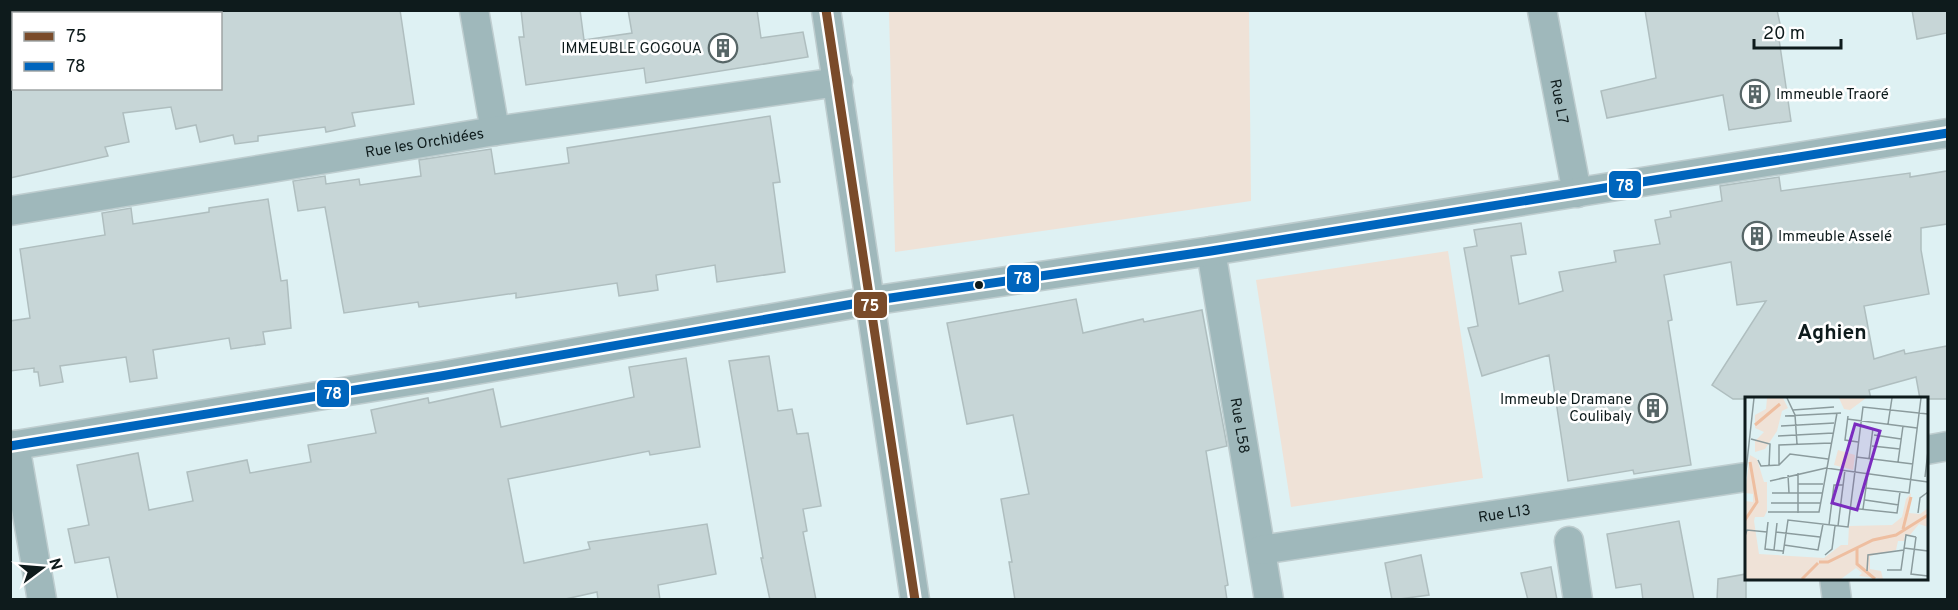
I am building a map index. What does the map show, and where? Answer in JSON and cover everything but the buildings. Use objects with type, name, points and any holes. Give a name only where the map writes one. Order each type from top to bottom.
[{"type":"street","points":[[474,10],[495,131]]},
{"type":"street","points":[[826,10],[915,600]]},
{"type":"street","name":"Rue L7","points":[[1542,10],[1576,193]]},
{"type":"street","name":"Rue les Orchidées","points":[[10,211],[495,131],[838,82]]},
{"type":"street","points":[[42,600],[13,445],[430,378],[870,301],[1211,251],[1947,133]]},
{"type":"street","name":"Rue L58","points":[[1211,251],[1269,600]]},
{"type":"street","points":[[1928,450],[1947,446]]},
{"type":"street","name":"Rue L13","points":[[1261,550],[1745,477]]},
{"type":"street","points":[[1569,542],[1578,600]]},
{"type":"street","points":[[1834,580],[1837,600]]},
{"type":"shaded area","points":[[889,11],[1249,11],[1251,201],[895,252]]},
{"type":"shaded area","points":[[1448,251],[1483,478],[1291,507],[1256,280]]},
{"type":"transit line","name":"75","points":[[826,10],[915,600]]},
{"type":"transit line","name":"78","points":[[10,446],[441,376],[870,301],[1211,251],[1948,133]]},
{"type":"place","name":"IMMEUBLE GOGOUA","points":[[723,48]]},
{"type":"place","name":"Immeuble Traoré","points":[[1755,94]]},
{"type":"place","name":"Immeuble Asselé","points":[[1757,236]]},
{"type":"place","name":"Immeuble Dramane Coulibaly","points":[[1653,408]]},
{"type":"district","name":"Aghien","points":[[1832,332]]}]
